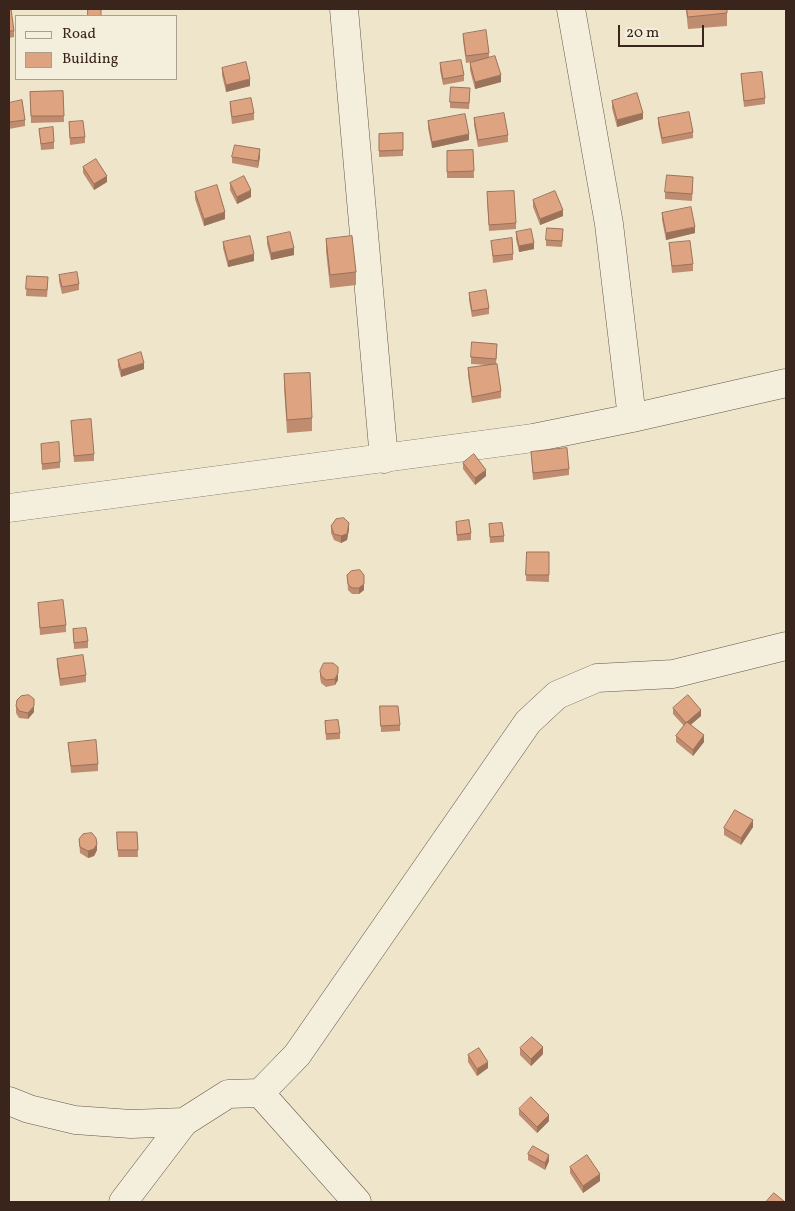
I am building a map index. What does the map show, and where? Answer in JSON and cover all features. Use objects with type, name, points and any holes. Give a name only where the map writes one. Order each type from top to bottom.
[{"type":"street","points":[[344,9],[384,459]]},
{"type":"street","points":[[571,9],[609,224],[632,418]]},
{"type":"street","points":[[9,508],[533,438],[786,383]]},
{"type":"street","points":[[123,1202],[184,1122],[228,1094],[260,1094],[296,1055],[528,722],[557,695],[598,678],[672,674],[786,646]]},
{"type":"street","points":[[260,1094],[357,1202]]},
{"type":"street","points":[[9,1101],[29,1109],[75,1120],[131,1124],[184,1122]]},
{"type":"building","points":[[9,9],[11,9],[14,31],[9,31]]},
{"type":"building","points":[[88,9],[101,9],[101,15],[88,15]]},
{"type":"building","points":[[687,9],[727,9],[727,13],[688,17]]},
{"type":"building","points":[[486,30],[489,53],[466,56],[463,34]]},
{"type":"building","points":[[495,56],[501,75],[475,82],[470,63]]},
{"type":"building","points":[[461,60],[464,75],[443,79],[440,63]]},
{"type":"building","points":[[246,62],[250,79],[226,85],[222,68]]},
{"type":"building","points":[[762,72],[765,98],[744,101],[741,74]]},
{"type":"building","points":[[451,87],[470,88],[469,103],[450,102]]},
{"type":"building","points":[[63,91],[64,116],[31,116],[30,92]]},
{"type":"building","points":[[637,93],[643,113],[617,120],[612,101]]},
{"type":"building","points":[[251,98],[254,113],[232,117],[230,102]]},
{"type":"building","points":[[22,100],[25,120],[9,122],[9,103]]},
{"type":"building","points":[[689,112],[693,132],[662,138],[658,118]]},
{"type":"building","points":[[504,113],[508,135],[478,140],[474,118]]},
{"type":"building","points":[[465,114],[469,134],[432,142],[428,121]]},
{"type":"building","points":[[83,121],[85,137],[70,138],[69,122]]},
{"type":"building","points":[[53,127],[54,142],[41,144],[39,129]]},
{"type":"building","points":[[403,133],[403,150],[379,151],[379,134]]},
{"type":"building","points":[[235,145],[260,149],[258,161],[232,157]]},
{"type":"building","points":[[473,150],[474,171],[447,172],[447,151]]},
{"type":"building","points":[[96,159],[107,176],[94,184],[83,167]]},
{"type":"building","points":[[667,175],[693,177],[692,194],[665,192]]},
{"type":"building","points":[[244,176],[251,190],[237,197],[230,183]]},
{"type":"building","points":[[217,185],[225,212],[204,219],[195,192]]},
{"type":"building","points":[[514,191],[516,223],[489,225],[487,192]]},
{"type":"building","points":[[555,191],[563,210],[540,219],[533,200]]},
{"type":"building","points":[[691,207],[695,227],[666,233],[662,213]]},
{"type":"building","points":[[547,228],[563,229],[562,241],[546,240]]},
{"type":"building","points":[[531,229],[534,243],[519,246],[516,232]]},
{"type":"building","points":[[290,232],[294,248],[271,253],[267,237]]},
{"type":"building","points":[[250,236],[254,254],[228,261],[223,242]]},
{"type":"building","points":[[352,236],[356,272],[330,275],[326,239]]},
{"type":"building","points":[[512,238],[513,254],[493,256],[491,241]]},
{"type":"building","points":[[690,241],[693,264],[672,266],[669,243]]},
{"type":"building","points":[[77,272],[79,284],[62,287],[59,275]]},
{"type":"building","points":[[27,276],[48,277],[47,290],[26,289]]},
{"type":"building","points":[[486,290],[489,308],[472,311],[469,293]]},
{"type":"building","points":[[472,342],[497,344],[496,359],[471,357]]},
{"type":"building","points":[[141,352],[144,363],[121,370],[118,360]]},
{"type":"building","points":[[497,364],[501,391],[472,397],[468,368]]},
{"type":"building","points":[[310,373],[312,418],[287,420],[284,374]]},
{"type":"building","points":[[91,419],[94,454],[74,456],[71,421]]},
{"type":"building","points":[[59,442],[60,462],[42,464],[41,444]]},
{"type":"building","points":[[567,448],[569,469],[533,473],[531,452]]},
{"type":"building","points":[[474,454],[486,470],[475,478],[463,463]]},
{"type":"building","points":[[344,518],[349,523],[347,534],[341,536],[334,534],[331,526],[336,519]]},
{"type":"building","points":[[469,520],[471,533],[457,535],[456,522]]},
{"type":"building","points":[[502,523],[504,536],[490,537],[489,524]]},
{"type":"building","points":[[527,552],[549,552],[549,575],[526,575]]},
{"type":"building","points":[[360,570],[364,575],[364,584],[359,588],[352,588],[348,584],[347,575],[351,571]]},
{"type":"building","points":[[63,600],[66,625],[40,628],[38,603]]},
{"type":"building","points":[[86,628],[88,641],[74,643],[73,629]]},
{"type":"building","points":[[83,655],[86,675],[60,679],[57,659]]},
{"type":"building","points":[[324,663],[333,663],[338,667],[335,679],[326,680],[321,676],[320,671]]},
{"type":"building","points":[[29,695],[34,699],[34,706],[28,713],[19,711],[16,706],[17,700],[21,696]]},
{"type":"building","points":[[688,695],[701,710],[686,723],[673,708]]},
{"type":"building","points":[[380,706],[398,706],[400,725],[381,726]]},
{"type":"building","points":[[338,720],[340,733],[326,734],[325,721]]},
{"type":"building","points":[[687,722],[704,735],[693,750],[676,736]]},
{"type":"building","points":[[96,740],[98,764],[71,766],[68,743]]},
{"type":"building","points":[[735,810],[753,820],[741,838],[724,828]]},
{"type":"building","points":[[117,832],[137,832],[138,850],[118,850]]},
{"type":"building","points":[[92,833],[96,838],[97,844],[94,849],[88,851],[80,847],[79,839],[83,834]]},
{"type":"building","points":[[532,1037],[543,1047],[531,1059],[520,1048]]},
{"type":"building","points":[[479,1048],[488,1062],[477,1069],[468,1055]]},
{"type":"building","points":[[531,1097],[549,1115],[537,1127],[519,1109]]},
{"type":"building","points":[[533,1146],[549,1155],[545,1163],[528,1154]]},
{"type":"building","points":[[587,1155],[600,1174],[583,1186],[570,1167]]},
{"type":"building","points":[[774,1193],[785,1202],[766,1202]]}]
